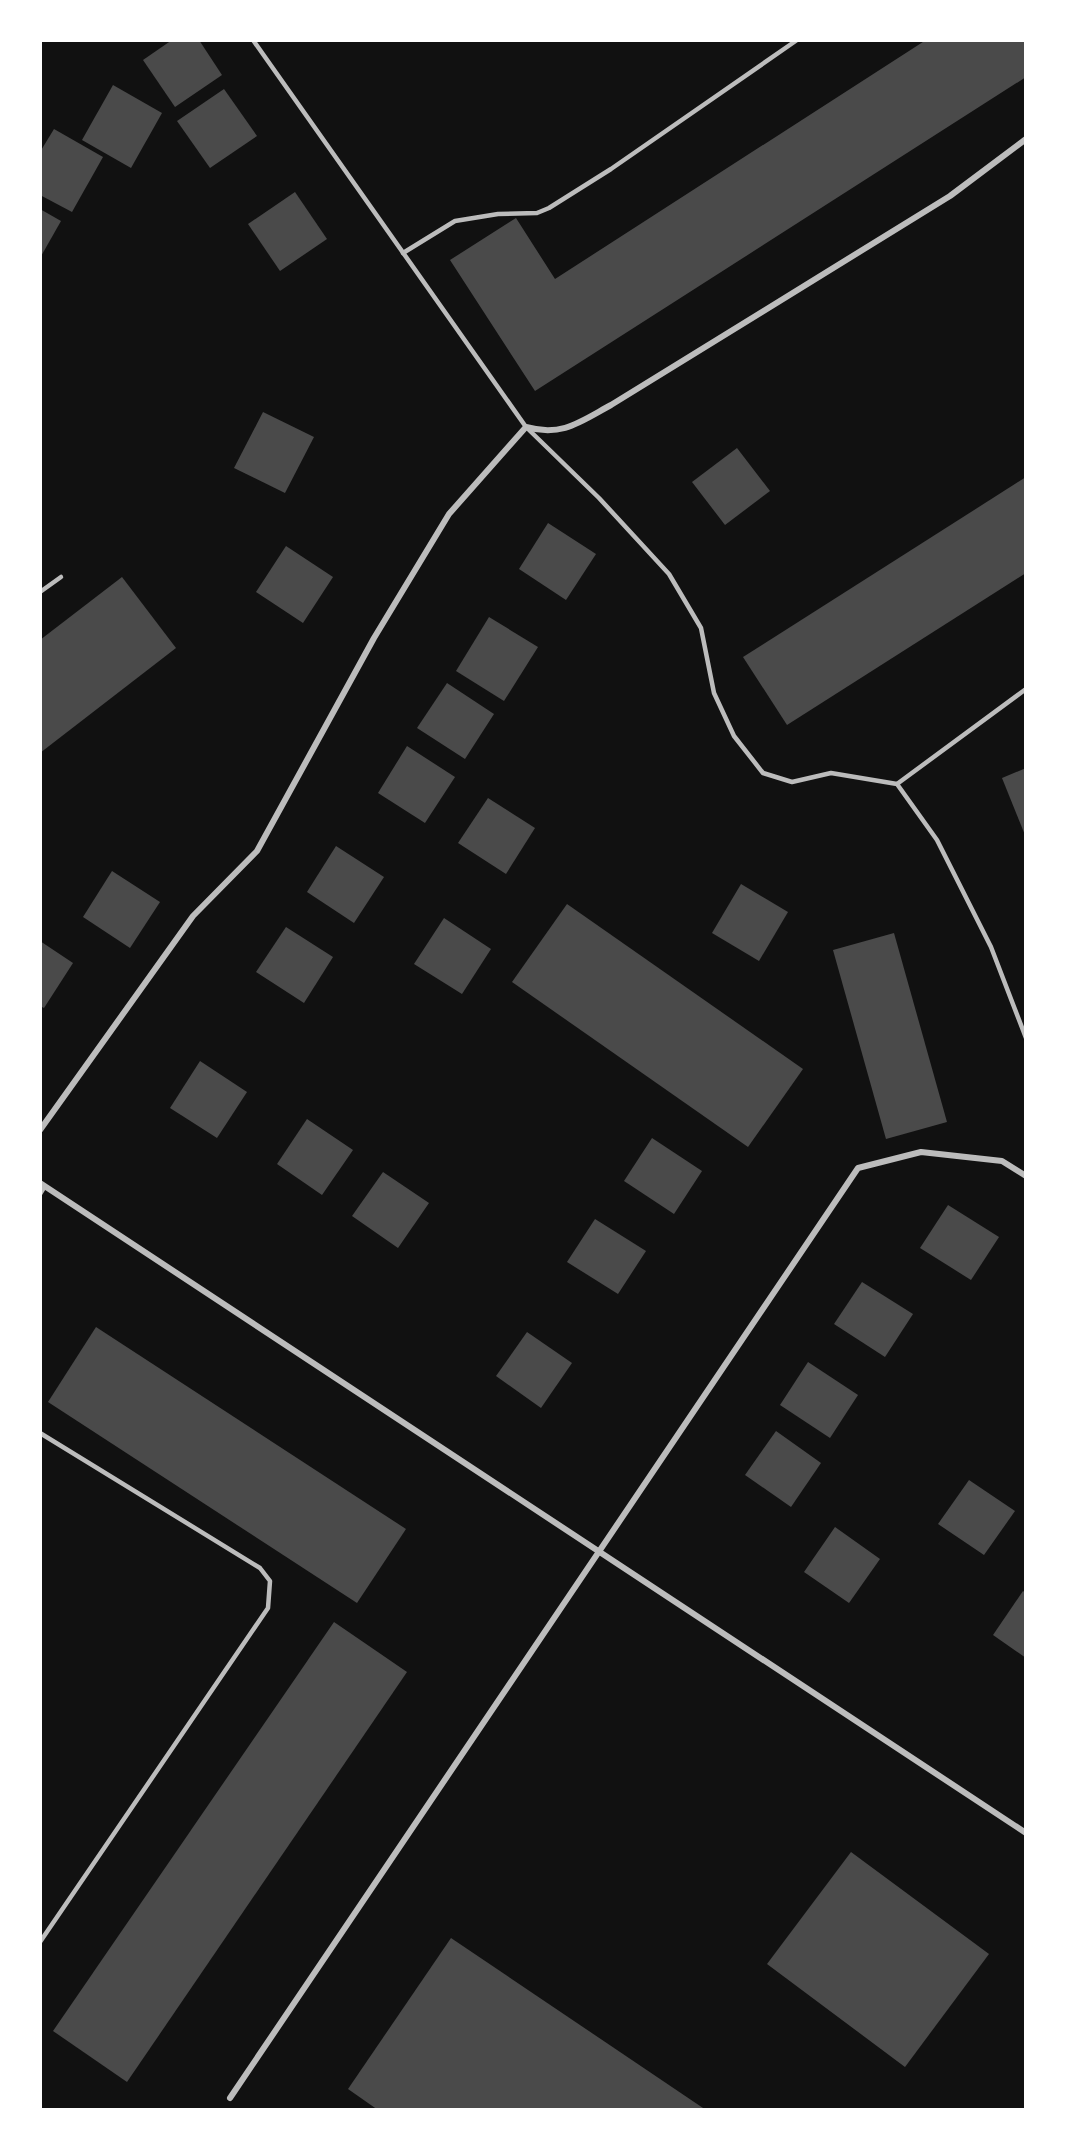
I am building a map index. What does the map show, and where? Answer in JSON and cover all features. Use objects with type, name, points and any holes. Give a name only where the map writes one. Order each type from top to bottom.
[{"type":"street","points":[[40,1130],[193,916],[257,851],[374,638],[449,514],[526,427],[547,433],[576,424],[611,405],[950,196],[1026,139]]},
{"type":"street","points":[[230,2098],[858,1168],[921,1152],[1002,1161],[1026,1176]]},
{"type":"street","points":[[43,1184],[1026,1833]]},
{"type":"lane","points":[[253,40],[526,427],[599,498],[669,574],[701,628],[714,693],[734,736],[763,773],[792,782],[831,773],[897,784],[937,840],[952,869],[991,947],[1026,1038]]},
{"type":"lane","points":[[403,253],[455,221],[498,214],[537,213],[549,208],[611,169],[797,40]]},
{"type":"lane","points":[[40,592],[61,577]]},
{"type":"lane","points":[[897,784],[1026,689]]},
{"type":"lane","points":[[40,1194],[43,1184]]},
{"type":"lane","points":[[40,1433],[260,1568],[270,1581],[268,1608],[40,1942]]},
{"type":"building","points":[[172,40],[199,40],[222,75],[175,107],[143,60]]},
{"type":"building","points":[[926,40],[1026,40],[1026,77],[535,391],[450,260],[516,218],[555,279]]},
{"type":"building","points":[[113,85],[162,113],[131,168],[82,140]]},
{"type":"building","points":[[224,89],[257,136],[210,168],[177,121]]},
{"type":"building","points":[[54,129],[103,157],[72,212],[40,195],[40,152]]},
{"type":"building","points":[[295,192],[327,239],[280,271],[248,224]]},
{"type":"building","points":[[40,209],[61,221],[40,258]]},
{"type":"building","points":[[263,412],[314,437],[285,493],[234,468]]},
{"type":"building","points":[[737,448],[770,491],[725,525],[692,482]]},
{"type":"building","points":[[1026,477],[1026,573],[787,725],[743,657]]},
{"type":"building","points":[[548,523],[596,554],[566,600],[519,569]]},
{"type":"building","points":[[286,546],[333,577],[303,623],[256,592]]},
{"type":"building","points":[[122,577],[176,648],[40,753],[40,640]]},
{"type":"building","points":[[489,617],[538,647],[504,701],[456,671]]},
{"type":"building","points":[[447,683],[494,714],[465,759],[417,728]]},
{"type":"building","points":[[407,746],[455,777],[425,823],[378,793]]},
{"type":"building","points":[[1026,768],[1026,835],[1025,835],[1002,778]]},
{"type":"building","points":[[488,798],[535,828],[506,874],[458,843]]},
{"type":"building","points":[[336,846],[384,877],[354,923],[307,892]]},
{"type":"building","points":[[112,871],[160,902],[130,948],[83,917]]},
{"type":"building","points":[[741,884],[788,912],[759,961],[712,933]]},
{"type":"building","points":[[567,904],[803,1069],[748,1147],[512,982]]},
{"type":"building","points":[[444,918],[491,949],[462,994],[414,964]]},
{"type":"building","points":[[286,927],[333,957],[304,1003],[256,972]]},
{"type":"building","points":[[894,933],[947,1122],[886,1139],[833,950]]},
{"type":"building","points":[[40,941],[73,963],[44,1008],[40,1006]]},
{"type":"building","points":[[200,1061],[247,1092],[217,1138],[170,1108]]},
{"type":"building","points":[[307,1119],[353,1150],[322,1195],[277,1164]]},
{"type":"building","points":[[652,1138],[702,1171],[674,1214],[624,1181]]},
{"type":"building","points":[[383,1172],[429,1203],[398,1248],[352,1216]]},
{"type":"building","points":[[948,1205],[999,1237],[971,1280],[920,1248]]},
{"type":"building","points":[[595,1219],[646,1251],[618,1294],[567,1262]]},
{"type":"building","points":[[862,1282],[913,1314],[885,1357],[834,1324]]},
{"type":"building","points":[[96,1327],[406,1529],[357,1603],[48,1402]]},
{"type":"building","points":[[527,1332],[572,1363],[541,1408],[496,1376]]},
{"type":"building","points":[[808,1362],[858,1395],[830,1438],[780,1405]]},
{"type":"building","points":[[776,1431],[821,1463],[791,1507],[745,1475]]},
{"type":"building","points":[[969,1480],[1015,1511],[984,1555],[938,1524]]},
{"type":"building","points":[[835,1527],[880,1559],[849,1603],[804,1572]]},
{"type":"building","points":[[1023,1591],[1026,1593],[1026,1658],[993,1635]]},
{"type":"building","points":[[334,1622],[407,1672],[127,2082],[53,2031]]},
{"type":"building","points":[[851,1852],[989,1954],[905,2067],[767,1964]]},
{"type":"building","points":[[451,1938],[706,2110],[378,2110],[348,2089]]}]
